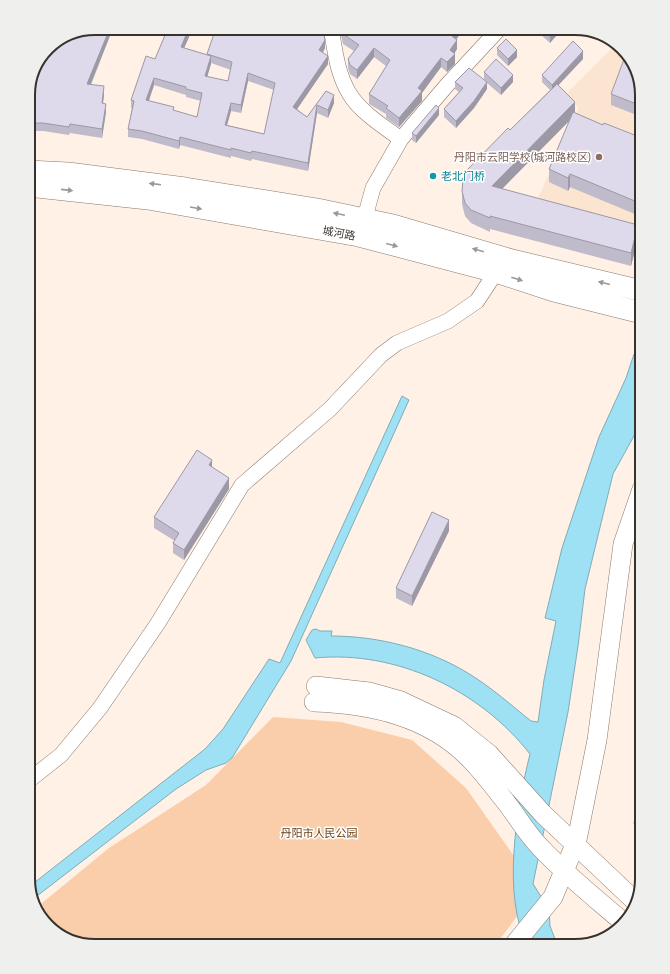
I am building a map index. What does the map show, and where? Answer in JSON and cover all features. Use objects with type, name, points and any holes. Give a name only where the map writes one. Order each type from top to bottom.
[{"type":"main road","name":"城河路","points":[[35,171],[68,173],[185,188],[317,209],[362,228],[554,291],[635,311]]},
{"type":"main road","name":"城河路","points":[[35,187],[148,199],[362,228],[393,225],[512,260],[635,289]]},
{"type":"street","points":[[332,35],[338,69],[349,94],[373,119],[401,139]]},
{"type":"street","points":[[362,228],[373,188],[401,139],[447,85],[493,35]]},
{"type":"street","points":[[35,775],[61,755],[100,708],[158,622],[242,485],[330,409],[381,355],[396,343],[448,321],[477,301],[496,272]]},
{"type":"street","points":[[519,939],[553,896],[575,845],[597,740],[623,544],[635,509]]},
{"type":"street","points":[[620,919],[543,850],[469,758],[445,738],[414,721],[392,712],[315,694],[370,692],[401,701],[454,726],[489,754],[548,818],[632,898]]},
{"type":"shaded area","name":"丹阳市云阳学校(城河路校区)","points":[[612,48],[623,58],[633,79],[635,95],[635,235],[534,207],[579,107],[563,97]]},
{"type":"green space","name":"丹阳市人民公园","points":[[273,717],[341,722],[412,740],[466,788],[537,889],[500,939],[91,939],[76,936],[65,931],[58,927],[47,916],[41,904],[109,848],[206,785]]},
{"type":"water","points":[[635,354],[635,434],[613,474],[585,589],[568,712],[533,884],[549,909],[550,926],[555,939],[525,939],[520,926],[515,903],[513,877],[514,851],[520,799],[530,754],[510,731],[487,711],[461,693],[434,679],[405,668],[376,661],[345,657],[315,658],[306,640],[312,630],[316,629],[320,631],[332,631],[331,636],[367,638],[386,641],[421,651],[439,658],[471,675],[494,691],[531,721],[538,722],[544,680],[556,621],[545,618],[562,548],[599,437],[626,378]]},
{"type":"water","points":[[402,396],[409,400],[291,661],[232,758],[226,763],[206,770],[176,789],[37,896],[35,882],[205,749],[223,729],[269,659],[280,663]]},
{"type":"building","points":[[107,35],[87,84],[104,86],[102,103],[106,104],[102,129],[70,124],[69,127],[35,123],[35,91],[41,68],[47,58],[55,50],[72,40],[83,36]]},
{"type":"building","points":[[165,35],[186,35],[181,47],[211,56],[205,76],[228,81],[232,62],[207,54],[214,35],[324,35],[325,40],[319,50],[328,56],[293,107],[307,117],[326,91],[334,95],[328,110],[317,105],[308,163],[252,151],[251,153],[231,148],[231,150],[180,137],[179,141],[142,131],[128,129],[134,101],[131,100],[146,56],[155,59]],"holes":[[[248,73],[275,83],[264,134],[225,125],[231,103],[241,105]],[[154,78],[186,87],[186,89],[202,93],[197,117],[173,110],[174,107],[146,100]]]},
{"type":"building","points":[[344,35],[453,35],[452,36],[457,40],[450,50],[455,54],[447,62],[441,58],[418,88],[422,91],[399,118],[386,108],[388,106],[369,94],[390,60],[374,48],[357,70],[350,65],[348,59],[359,45]]},
{"type":"building","points":[[506,39],[517,50],[508,59],[497,48]]},
{"type":"building","points":[[573,41],[583,51],[552,85],[542,75]]},
{"type":"building","points":[[496,59],[513,75],[501,88],[484,72]]},
{"type":"building","points":[[624,60],[633,79],[635,100],[634,103],[611,94]]},
{"type":"building","points":[[469,68],[487,82],[474,101],[456,121],[444,109],[463,88],[455,82]]},
{"type":"building","points":[[557,84],[575,102],[492,186],[635,224],[635,237],[631,253],[490,216],[490,218],[471,210],[465,203],[462,191],[463,180],[468,169],[508,128],[510,130]]},
{"type":"building","points":[[436,105],[439,108],[416,136],[412,133]]},
{"type":"building","points":[[573,112],[603,125],[604,123],[635,135],[635,201],[570,174],[568,178],[549,169]]},
{"type":"building","points":[[197,450],[212,460],[209,465],[229,478],[184,550],[173,543],[179,533],[154,517]]},
{"type":"building","points":[[432,512],[449,520],[412,596],[396,588]]},
{"type":"place","name":"丹阳市云阳学校(城河路校区)","points":[[599,157]]},
{"type":"place","name":"老北门桥","points":[[433,176]]}]
